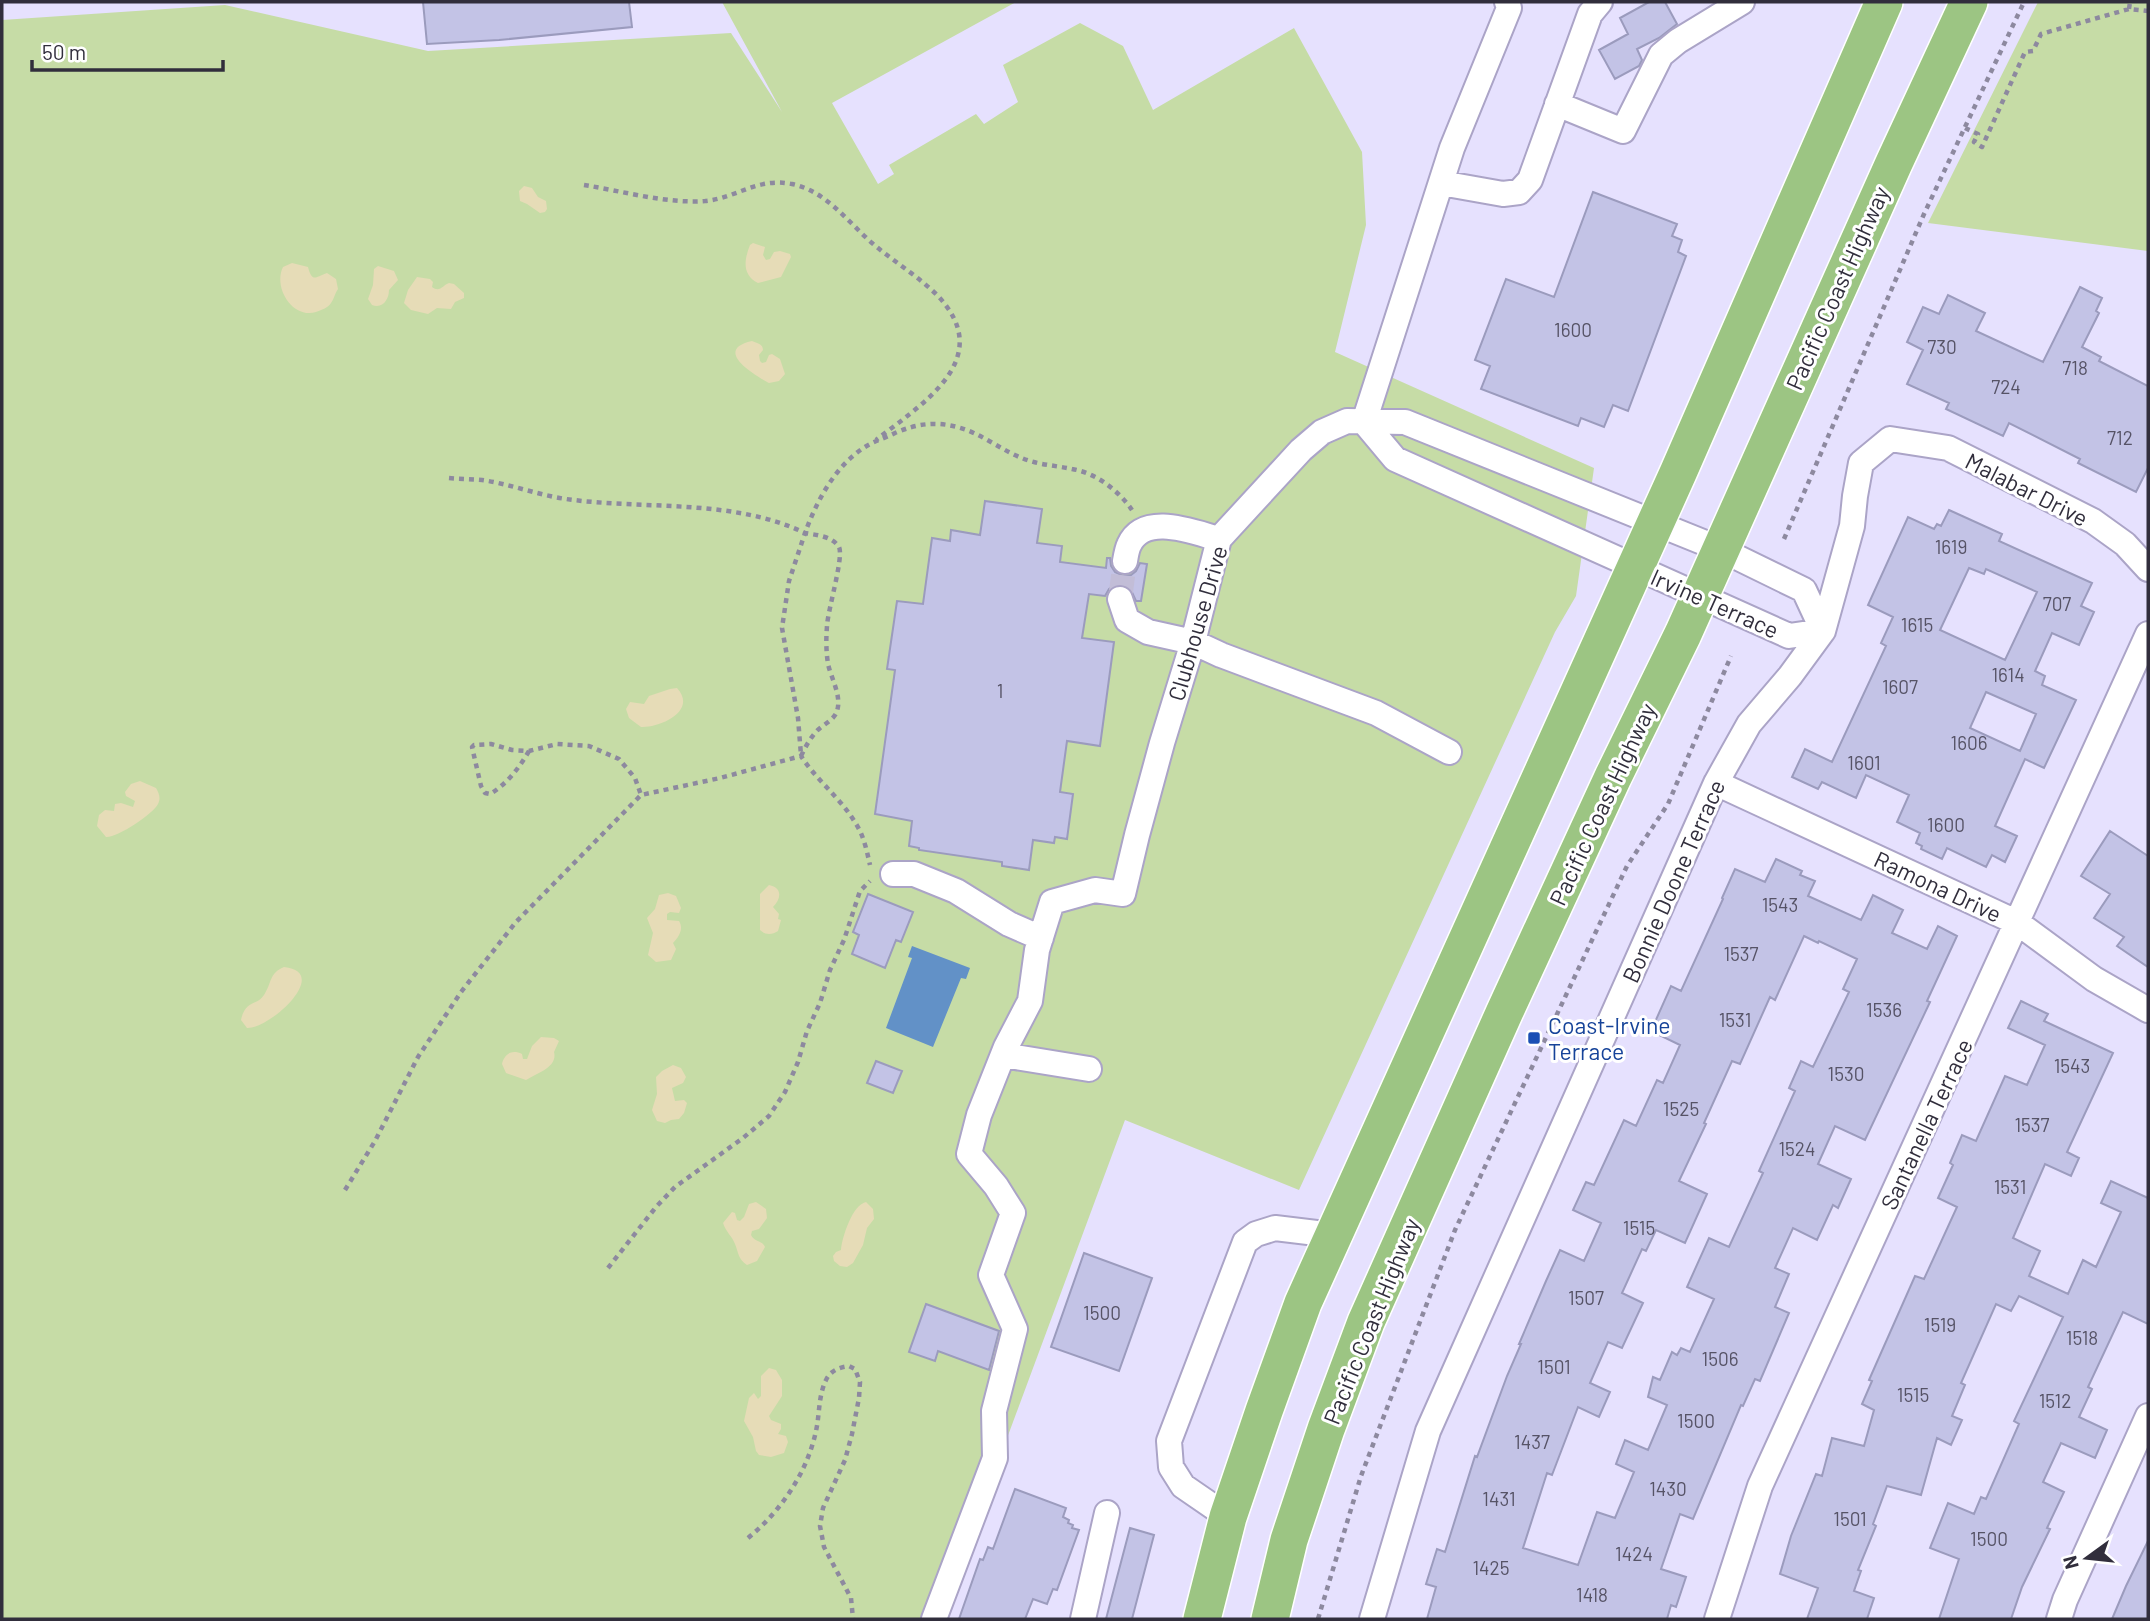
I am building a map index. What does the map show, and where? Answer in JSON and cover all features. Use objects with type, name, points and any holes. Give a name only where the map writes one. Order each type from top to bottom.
[{"type":"highway","points":[[1202,1619],[1228,1517],[1303,1303],[1636,568],[1884,2]]},
{"type":"highway","name":"Pacific Coast Highway","points":[[1270,1619],[1289,1540],[1366,1322],[1522,974],[1700,596],[1888,175],[1969,2]]},
{"type":"street","points":[[1507,2],[1509,8],[1452,148],[1364,422],[1395,459],[1636,568]]},
{"type":"street","points":[[1441,183],[1503,194],[1519,192],[1530,180],[1590,14],[1600,2]]},
{"type":"street","points":[[1557,104],[1623,131],[1661,55],[1678,41],[1742,2]]},
{"type":"street","name":"Clubhouse Drive","points":[[1041,938],[1052,902],[1095,890],[1123,894],[1158,756],[1193,642],[1219,539],[1301,450],[1322,432],[1347,421],[1405,422],[1720,549]]},
{"type":"street","name":"Malabar Drive","points":[[1890,439],[1948,448],[2093,522],[2125,544],[2148,569]]},
{"type":"street","name":"Bonnie Doone Terrace","points":[[1372,1619],[1429,1431],[1716,783],[1749,724],[1790,676],[1823,631],[1852,526],[1861,463],[1890,439]]},
{"type":"street","points":[[1125,561],[1129,543],[1141,530],[1165,525],[1219,539]]},
{"type":"street","name":"Irvine Terrace","points":[[1636,568],[1789,636],[1823,631],[1804,590],[1720,549]]},
{"type":"street","points":[[1120,598],[1127,620],[1149,632],[1193,642],[1376,713],[1449,752]]},
{"type":"street","name":"Santanella Terrace","points":[[1717,1619],[1760,1486],[2148,634]]},
{"type":"street","name":"Ramona Drive","points":[[1716,783],[2018,923],[2094,979],[2148,1010]]},
{"type":"street","points":[[878,873],[914,874],[956,891],[1009,924],[1041,938],[1030,1001],[1003,1055],[979,1115],[969,1154],[996,1185],[1013,1213],[990,1275],[1015,1329],[994,1411],[995,1458],[934,1619]]},
{"type":"street","points":[[1003,1055],[1089,1069]]},
{"type":"street","points":[[1228,1517],[1183,1486],[1171,1467],[1170,1441],[1245,1242],[1256,1234],[1275,1228],[1333,1235]]},
{"type":"street","points":[[2059,1619],[2065,1600],[2148,1416]]},
{"type":"street","points":[[1083,1619],[1107,1513]]},
{"type":"path","points":[[1784,539],[1924,214],[2024,2]]},
{"type":"path","points":[[2129,9],[2130,2]]},
{"type":"path","points":[[1965,128],[1978,134],[1974,142],[1982,147],[2025,52],[2033,51],[2041,34],[2129,9],[2148,11]]},
{"type":"path","points":[[584,185],[688,201],[723,198],[767,183],[806,188],[828,200],[872,243],[928,288],[951,312],[958,324],[959,336],[958,355],[953,368],[935,392],[855,455],[831,481],[805,533],[789,581],[782,628],[794,690],[801,756],[812,773],[857,824],[878,873],[860,891],[844,940],[807,1031],[798,1062],[785,1092],[769,1116],[675,1187],[608,1268]]},
{"type":"path","points":[[869,444],[912,426],[930,423],[971,431],[1015,456],[1032,462],[1082,471],[1096,477],[1124,499],[1141,530]]},
{"type":"path","points":[[345,1190],[375,1141],[418,1057],[461,992],[516,922],[641,795],[720,778],[801,756],[816,730],[837,713],[838,701],[826,644],[830,602],[841,554],[838,545],[832,540],[805,533],[786,524],[743,515],[704,509],[564,499],[481,480],[449,478]]},
{"type":"path","points":[[1318,1619],[1361,1476],[1455,1230],[1627,866],[1668,804],[1731,656]]},
{"type":"path","points":[[529,751],[521,765],[498,789],[490,794],[485,793],[472,747],[474,745],[491,744],[529,751],[557,744],[589,746],[619,759],[635,778],[641,795]]},
{"type":"path","points":[[748,1538],[771,1517],[802,1471],[813,1443],[820,1398],[826,1380],[836,1369],[849,1366],[855,1369],[860,1382],[852,1434],[845,1460],[823,1508],[820,1526],[824,1547],[851,1598],[853,1619]]},
{"type":"green space","points":[[722,2],[1016,2],[832,103],[878,184],[894,174],[889,165],[976,114],[984,124],[1018,102],[1003,65],[1080,23],[1123,46],[1153,110],[1294,28],[1362,152],[1366,225],[1335,352],[1594,468],[1576,596],[1555,632],[1299,1190],[1125,1120],[940,1619],[2,1619],[2,20],[225,5],[428,51],[731,33],[782,112]]},
{"type":"green space","points":[[2038,2],[2148,2],[2148,251],[1928,223]]},
{"type":"sand","points":[[524,186],[532,188],[538,197],[546,201],[545,212],[540,213],[520,201],[519,191]]},
{"type":"sand","points":[[753,243],[765,247],[763,255],[766,260],[770,259],[774,252],[790,254],[781,277],[758,283],[749,276],[746,256]]},
{"type":"sand","points":[[292,263],[308,267],[313,277],[327,273],[336,279],[338,289],[328,306],[307,313],[292,306],[283,292],[281,275],[283,267]]},
{"type":"sand","points":[[378,266],[394,271],[398,280],[389,290],[385,302],[376,306],[368,299],[373,285],[374,269]]},
{"type":"sand","points":[[417,277],[430,279],[433,282],[432,287],[437,289],[449,283],[454,284],[464,293],[464,298],[455,302],[451,309],[437,308],[428,314],[411,310],[404,303],[408,290]]},
{"type":"sand","points":[[752,341],[763,348],[759,355],[762,363],[772,354],[780,359],[785,374],[779,381],[769,383],[740,362],[736,350]]},
{"type":"sand","points":[[677,688],[683,704],[680,711],[666,721],[641,727],[629,718],[626,709],[630,702],[644,704],[649,696]]},
{"type":"sand","points":[[140,781],[156,788],[158,804],[134,825],[106,837],[97,826],[99,815],[105,810],[114,811],[115,804],[133,807],[135,801],[126,796],[125,792],[131,784]]},
{"type":"sand","points":[[769,885],[779,891],[778,901],[773,907],[781,920],[778,931],[769,934],[760,930],[760,894]]},
{"type":"sand","points":[[668,893],[676,896],[681,908],[679,913],[667,914],[667,920],[679,921],[681,930],[673,943],[676,949],[671,960],[656,962],[648,955],[653,933],[647,918],[655,909],[659,895]]},
{"type":"sand","points":[[284,967],[297,971],[302,979],[299,989],[292,1000],[269,1020],[247,1028],[241,1020],[245,1009],[261,998],[273,975]]},
{"type":"sand","points":[[541,1037],[559,1041],[550,1066],[526,1080],[506,1073],[502,1064],[507,1055],[518,1053],[522,1054],[523,1059],[527,1059],[532,1046]]},
{"type":"sand","points":[[673,1065],[681,1068],[686,1077],[683,1083],[672,1088],[675,1101],[684,1100],[687,1103],[679,1119],[665,1123],[657,1121],[652,1110],[657,1094],[656,1077]]},
{"type":"sand","points":[[756,1202],[766,1209],[767,1218],[751,1235],[765,1247],[757,1261],[747,1265],[740,1258],[723,1223],[732,1212],[740,1221],[749,1204]]},
{"type":"sand","points":[[866,1202],[873,1209],[874,1219],[867,1228],[863,1245],[853,1263],[847,1267],[840,1266],[833,1256],[841,1250],[852,1215]]},
{"type":"sand","points":[[769,1368],[776,1370],[782,1380],[782,1396],[769,1416],[771,1420],[781,1424],[778,1434],[786,1436],[788,1442],[784,1453],[771,1457],[759,1455],[756,1451],[753,1437],[744,1421],[749,1398],[754,1393],[758,1399],[761,1396],[761,1376]]},
{"type":"water","points":[[912,946],[970,968],[966,979],[961,978],[933,1047],[886,1028],[912,958],[908,957]]},
{"type":"building","points":[[423,2],[629,2],[632,27],[427,44]]},
{"type":"building","points":[[1649,2],[1665,2],[1677,24],[1659,38],[1637,49],[1642,60],[1639,66],[1615,79],[1599,50],[1628,34],[1620,18]]},
{"type":"building","points":[[1593,192],[1677,224],[1672,236],[1682,240],[1678,252],[1686,256],[1628,411],[1613,405],[1604,427],[1581,418],[1578,426],[1481,389],[1490,366],[1475,360],[1506,279],[1554,297]]},
{"type":"building","points":[[2080,287],[2102,298],[2096,311],[2099,313],[2082,347],[2101,357],[2099,361],[2148,386],[2148,468],[2136,492],[2078,463],[2080,459],[2009,423],[2003,436],[1946,409],[1949,403],[1907,384],[1923,350],[1907,342],[1923,307],[1939,314],[1948,295],[1985,313],[1976,331],[2043,362]]},
{"type":"building","points":[[985,501],[1042,509],[1037,543],[1062,546],[1060,562],[1106,568],[1107,558],[1110,558],[1115,572],[1123,576],[1131,575],[1140,563],[1147,564],[1141,601],[1136,601],[1130,588],[1122,584],[1109,589],[1105,596],[1089,594],[1082,638],[1114,642],[1100,746],[1067,741],[1060,792],[1073,794],[1067,839],[1055,837],[1054,843],[1033,840],[1029,870],[1002,866],[1002,862],[919,850],[909,846],[912,821],[875,814],[895,670],[887,669],[897,601],[923,604],[932,538],[950,541],[951,530],[980,535]]},
{"type":"building","points":[[1949,510],[2002,534],[1999,541],[2092,583],[2081,606],[2094,612],[2079,645],[2052,633],[2035,671],[2045,676],[2042,685],[2076,700],[2044,768],[2025,759],[1995,826],[2017,836],[2005,862],[1992,855],[1986,867],[1947,848],[1942,859],[1921,849],[1922,846],[1916,843],[1920,833],[1897,822],[1909,795],[1866,775],[1856,798],[1822,782],[1818,789],[1792,777],[1805,749],[1832,762],[1886,646],[1881,643],[1893,617],[1868,605],[1908,517],[1934,529],[1937,524],[1941,526]],"holes":[[[1969,568],[1984,574],[1986,569],[2037,592],[2005,660],[1940,630]],[[1986,692],[2036,714],[2020,751],[1970,728]]]},
{"type":"building","points":[[2110,831],[2148,856],[2148,967],[2117,946],[2124,937],[2094,918],[2110,894],[2081,876]]},
{"type":"building","points":[[1776,859],[1802,871],[1800,875],[1815,881],[1808,896],[1861,920],[1873,895],[1903,910],[1892,933],[1927,949],[1938,926],[1957,936],[1927,1001],[1930,1002],[1865,1140],[1835,1126],[1818,1164],[1851,1179],[1838,1208],[1833,1205],[1817,1240],[1793,1228],[1775,1268],[1789,1274],[1775,1307],[1789,1313],[1760,1381],[1755,1379],[1743,1406],[1741,1405],[1693,1519],[1680,1514],[1661,1569],[1686,1577],[1676,1607],[1671,1605],[1667,1619],[1427,1619],[1436,1587],[1426,1584],[1437,1549],[1445,1552],[1475,1456],[1477,1457],[1519,1344],[1546,1281],[1560,1250],[1584,1261],[1601,1223],[1573,1210],[1586,1182],[1594,1185],[1624,1120],[1636,1126],[1657,1080],[1663,1083],[1680,1045],[1651,1031],[1671,986],[1681,991],[1735,869],[1765,882]],"holes":[[[1804,936],[1818,943],[1819,941],[1857,959],[1843,989],[1849,992],[1813,1067],[1801,1061],[1789,1088],[1795,1091],[1759,1171],[1763,1173],[1729,1247],[1709,1238],[1687,1287],[1714,1299],[1690,1352],[1681,1348],[1677,1355],[1672,1352],[1660,1380],[1653,1377],[1648,1397],[1667,1405],[1648,1450],[1625,1440],[1616,1464],[1634,1472],[1615,1518],[1597,1512],[1578,1565],[1523,1548],[1547,1473],[1552,1475],[1578,1407],[1599,1417],[1610,1392],[1590,1383],[1608,1342],[1622,1348],[1643,1303],[1622,1293],[1642,1249],[1646,1251],[1656,1230],[1685,1243],[1707,1194],[1679,1181],[1732,1061],[1740,1064],[1770,997],[1775,1000]]]},
{"type":"building","points":[[868,894],[913,912],[901,942],[896,940],[885,968],[852,954],[859,935],[853,932]]},
{"type":"building","points":[[2021,1001],[2048,1014],[2044,1021],[2113,1053],[2067,1152],[2079,1158],[2071,1176],[2045,1164],[2013,1238],[2040,1251],[2029,1276],[2068,1294],[2083,1260],[2096,1267],[2121,1212],[2101,1203],[2111,1181],[2148,1198],[2148,1324],[2123,1312],[2088,1387],[2092,1389],[2079,1417],[2107,1430],[2095,1458],[2061,1443],[2043,1482],[2064,1492],[2047,1528],[2050,1529],[2022,1587],[2011,1619],[1939,1619],[1959,1559],[1930,1548],[1948,1503],[1974,1514],[1981,1497],[1986,1499],[2019,1424],[2014,1421],[2063,1317],[2019,1296],[2011,1311],[1996,1304],[1961,1383],[1965,1385],[1952,1416],[1962,1420],[1951,1445],[1937,1438],[1921,1495],[1887,1486],[1873,1524],[1876,1526],[1858,1570],[1861,1571],[1854,1591],[1874,1598],[1867,1619],[1807,1619],[1818,1588],[1780,1574],[1791,1536],[1816,1474],[1822,1476],[1832,1438],[1864,1446],[1874,1410],[1862,1404],[1872,1381],[1869,1380],[1915,1276],[1924,1279],[1957,1207],[1938,1198],[1953,1165],[1950,1163],[1962,1135],[1976,1141],[2005,1076],[2027,1085],[2045,1045],[2008,1028]]},
{"type":"building","points":[[876,1061],[902,1071],[893,1093],[867,1083]]},
{"type":"building","points":[[1084,1253],[1152,1278],[1119,1371],[1051,1347]]},
{"type":"building","points":[[926,1304],[999,1331],[989,1370],[938,1351],[935,1361],[909,1352]]},
{"type":"building","points":[[1015,1489],[1066,1508],[1063,1517],[1069,1520],[1072,1528],[1079,1530],[1057,1590],[1053,1589],[1047,1604],[1033,1599],[1025,1619],[959,1619],[980,1559],[983,1560],[988,1547],[993,1549]]},
{"type":"building","points":[[1130,1528],[1154,1535],[1132,1619],[1106,1619]]},
{"type":"building","points":[[2148,1541],[2148,1619],[2112,1619],[2126,1586]]},
{"type":"tunnel","points":[[1120,599],[1125,561]]},
{"type":"place","name":"Coast-Irvine Terrace","points":[[1534,1038]]}]
